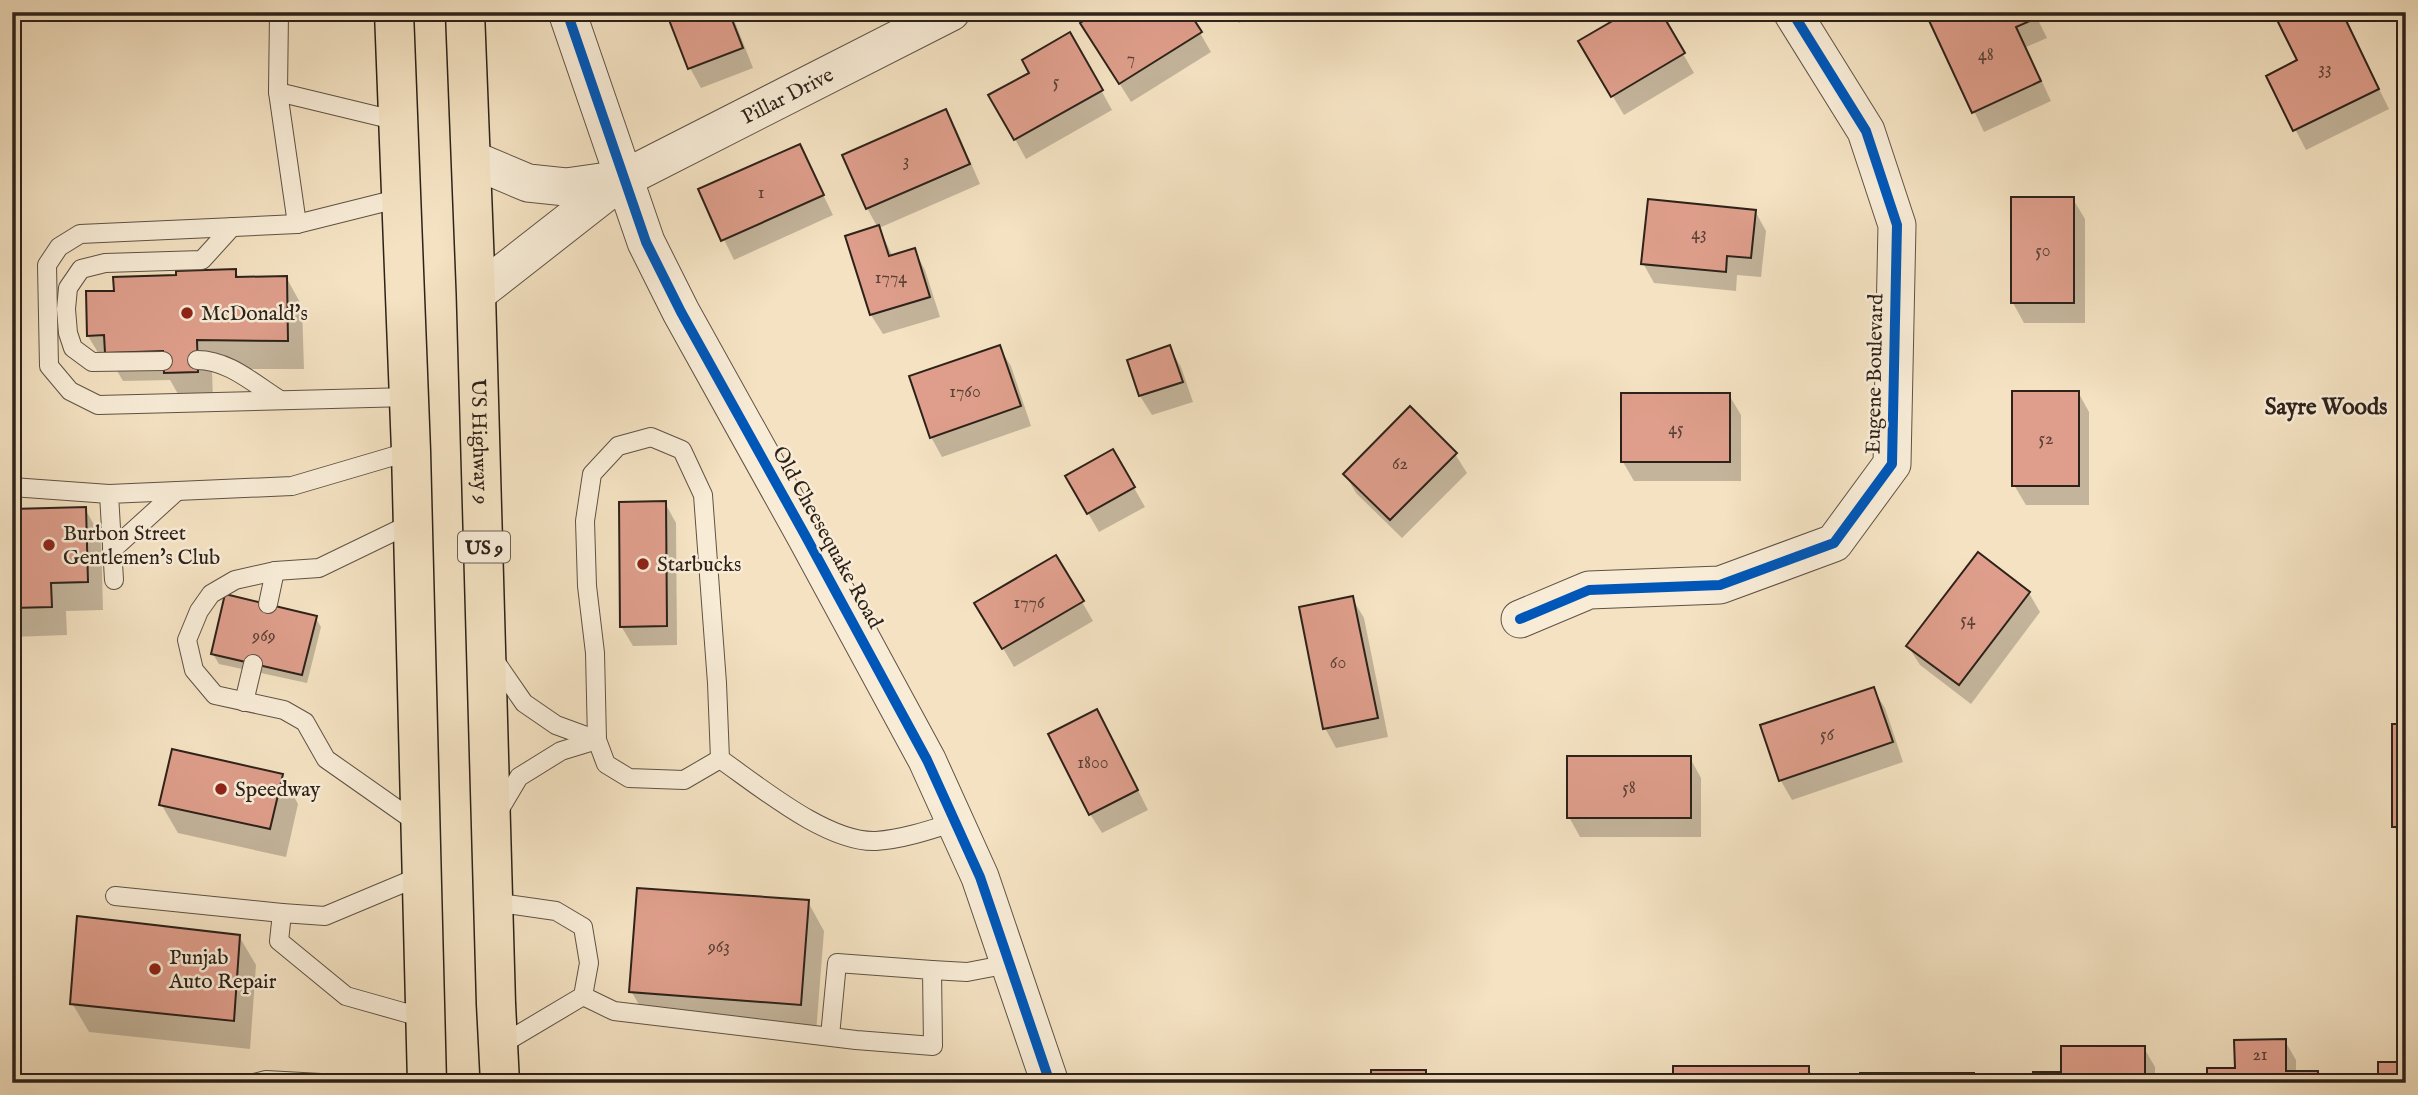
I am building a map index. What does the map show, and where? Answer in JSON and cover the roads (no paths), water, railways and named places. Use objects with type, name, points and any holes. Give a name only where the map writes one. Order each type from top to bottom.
[{"type":"highway","points":[[394,12],[411,451],[427,1083]]},
{"type":"highway","name":"US Highway 9","points":[[465,12],[499,1065]]},
{"type":"street","name":"Old Cheesequake Road","points":[[567,12],[646,242],[681,312],[927,760],[980,877],[1050,1083]]},
{"type":"street","name":"Pillar Drive","points":[[476,294],[623,179],[951,12]]},
{"type":"street","name":"Eugene Boulevard","points":[[1520,619],[1589,590],[1720,585],[1834,543],[1892,464],[1897,225],[1866,131],[1792,12]]},
{"type":"street","name":"Pillar Drive","points":[[471,159],[528,183],[566,187],[623,179]]},
{"type":"lane","points":[[279,12],[278,92],[297,224]]},
{"type":"lane","points":[[278,92],[398,121]]},
{"type":"lane","points":[[401,198],[297,224],[79,234],[59,247],[47,265],[49,366],[70,391],[98,404],[409,397]]},
{"type":"lane","points":[[163,360],[92,362],[73,348],[68,333],[66,309],[68,288],[81,270],[105,262],[202,260],[232,227]]},
{"type":"lane","points":[[197,360],[213,360],[232,368],[281,400]]},
{"type":"lane","points":[[651,437],[682,450],[703,495],[717,683],[719,759],[684,780],[629,778],[606,764],[597,740],[595,653],[587,586],[585,521],[592,474],[618,446],[651,437]]},
{"type":"lane","points":[[12,487],[109,494],[292,486],[411,451]]},
{"type":"lane","points":[[112,550],[177,491]]},
{"type":"lane","points":[[109,494],[114,580]]},
{"type":"lane","points":[[412,523],[319,568],[275,571],[235,580],[211,594],[199,611],[187,640],[194,670],[215,695],[284,710],[304,722],[326,759],[422,827]]},
{"type":"lane","points":[[268,604],[275,571]]},
{"type":"lane","points":[[487,649],[524,704],[556,726],[597,740]]},
{"type":"lane","points":[[244,702],[253,664]]},
{"type":"lane","points":[[492,823],[519,777],[561,751],[597,740]]},
{"type":"lane","points":[[719,759],[832,833],[874,841],[920,833],[955,822]]},
{"type":"lane","points":[[115,896],[325,916],[423,875]]},
{"type":"lane","points":[[494,902],[556,911],[583,927],[589,963],[583,996],[499,1065]]},
{"type":"lane","points":[[282,913],[279,941],[346,996],[425,1018]]},
{"type":"lane","points":[[830,1036],[836,963],[967,972],[1009,964]]},
{"type":"lane","points":[[583,996],[614,1011],[933,1046],[932,970]]},
{"type":"lane","points":[[254,1083],[266,1080],[321,1083]]},
{"type":"place","name":"McDonald's","points":[[187,313]]},
{"type":"place","name":"Burbon Street Gentlemen's Club","points":[[49,545]]},
{"type":"place","name":"Starbucks","points":[[643,564]]},
{"type":"place","name":"Speedway","points":[[221,789]]},
{"type":"place","name":"Punjab Auto Repair","points":[[155,969]]},
{"type":"district","name":"Sayre Woods","points":[[2326,406]]}]
